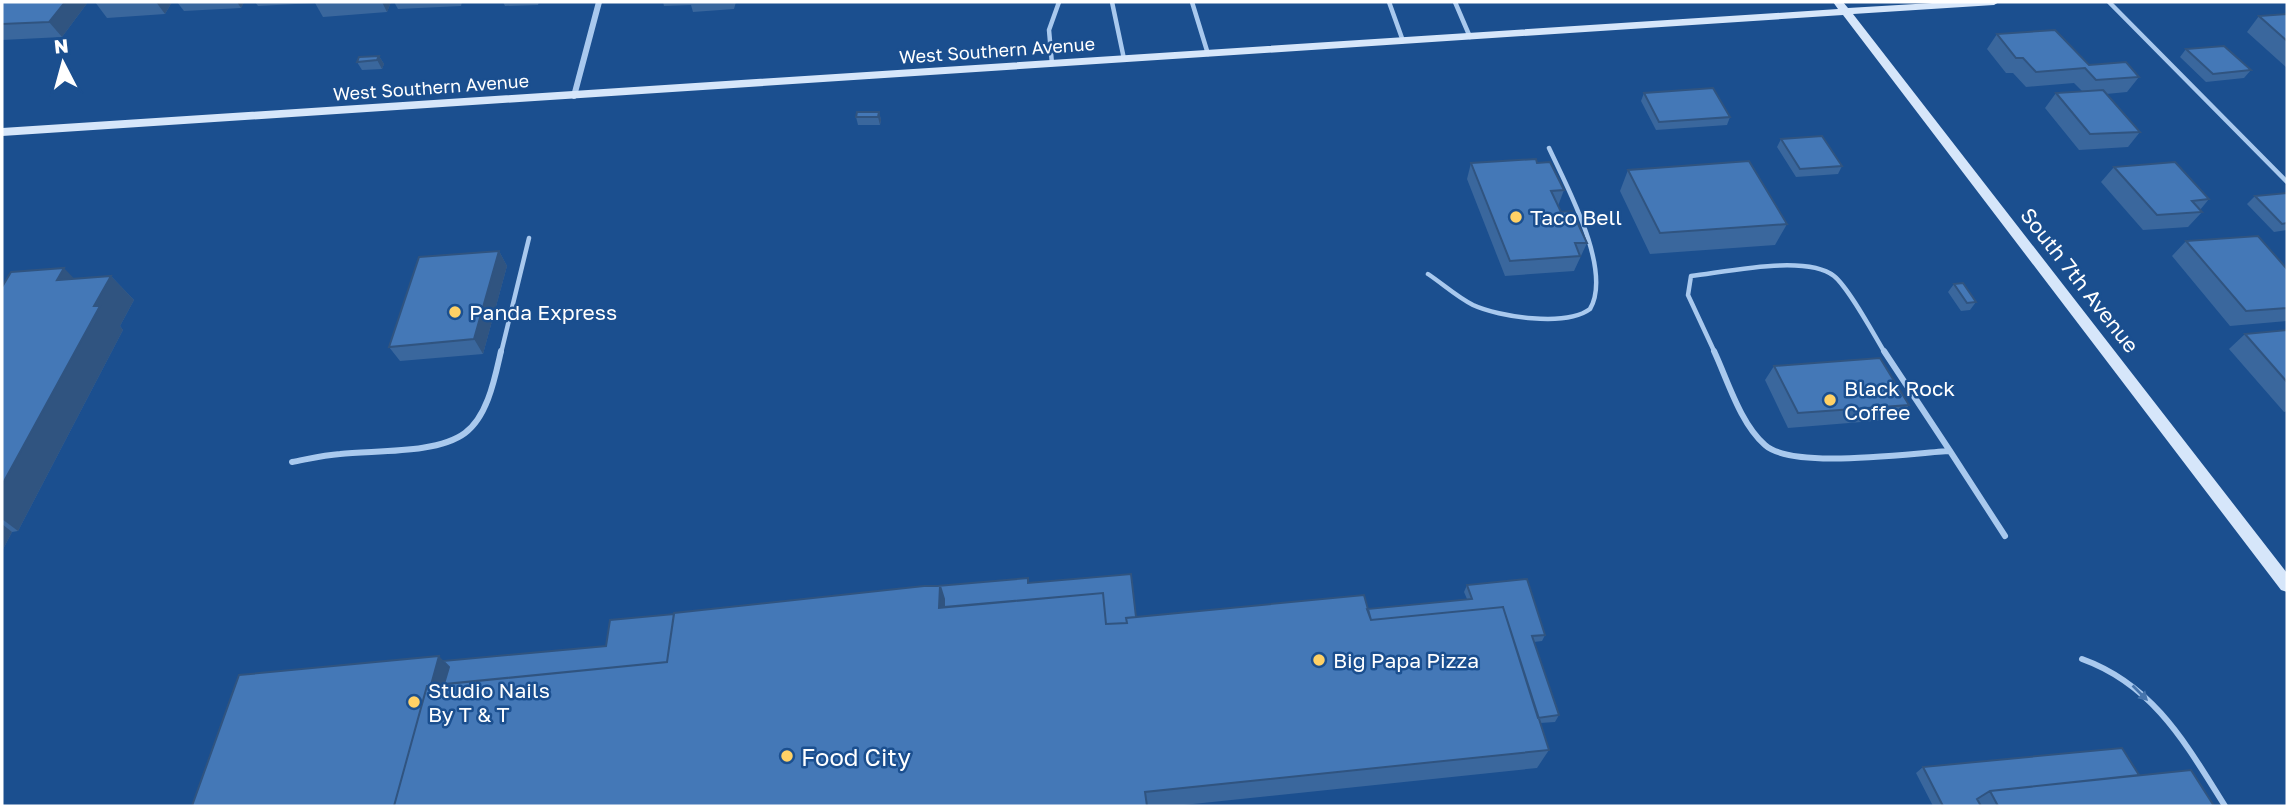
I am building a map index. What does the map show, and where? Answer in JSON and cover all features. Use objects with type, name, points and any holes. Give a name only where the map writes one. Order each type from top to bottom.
[{"type":"main road","name":"West Southern Avenue","points":[[2,132],[1470,37],[1842,7],[1994,2]]},
{"type":"main road","name":"South 7th Avenue","points":[[1842,7],[2287,585]]},
{"type":"street","points":[[574,96],[599,2]]},
{"type":"lane","points":[[1052,64],[1049,30],[1059,2]]},
{"type":"lane","points":[[1112,2],[1124,59]]},
{"type":"lane","points":[[1192,2],[1208,54]]},
{"type":"lane","points":[[1389,2],[1403,41]]},
{"type":"lane","points":[[1455,2],[1470,37]]},
{"type":"lane","points":[[2109,2],[2287,182]]},
{"type":"lane","points":[[1428,274],[1474,305],[1507,315],[1564,316],[1585,313],[1593,307],[1597,289],[1595,267],[1549,148]]},
{"type":"lane","points":[[292,462],[335,454],[443,445],[466,433],[478,419],[492,384],[529,238]]},
{"type":"lane","points":[[1951,451],[1805,459],[1782,457],[1761,444],[1749,425],[1688,295],[1691,276],[1756,268],[1816,267],[1836,276],[1879,337],[2006,536]]},
{"type":"lane","points":[[2082,659],[2115,672],[2134,687],[2179,738],[2225,806]]},
{"type":"building","points":[[2,2],[65,2],[49,22],[2,24]]},
{"type":"building","points":[[2287,14],[2287,41],[2259,16]]},
{"type":"building","points":[[2055,30],[2089,65],[2126,62],[2139,77],[2096,80],[2085,68],[2036,72],[2023,58],[2016,58],[1997,34]]},
{"type":"building","points":[[2224,46],[2251,70],[2213,74],[2186,49]]},
{"type":"building","points":[[379,56],[377,60],[357,62],[359,57]]},
{"type":"building","points":[[1713,88],[1730,117],[1659,122],[1644,93]]},
{"type":"building","points":[[2103,90],[2140,132],[2090,134],[2056,93]]},
{"type":"building","points":[[857,112],[879,112],[878,117],[856,117]]},
{"type":"building","points":[[1822,136],[1842,166],[1800,169],[1781,139]]},
{"type":"building","name":"Taco Bell","points":[[1536,159],[1537,163],[1550,162],[1564,190],[1551,191],[1561,212],[1572,211],[1587,243],[1575,243],[1580,256],[1510,261],[1471,163]]},
{"type":"building","points":[[1749,161],[1787,224],[1660,233],[1628,170]]},
{"type":"building","points":[[2175,162],[2209,199],[2192,201],[2202,212],[2157,215],[2114,167]]},
{"type":"building","points":[[2287,193],[2287,223],[2282,224],[2255,196]]},
{"type":"building","points":[[2258,236],[2287,269],[2287,308],[2246,311],[2186,241]]},
{"type":"building","name":"Panda Express","points":[[499,251],[474,339],[389,347],[419,257]]},
{"type":"building","points":[[64,268],[57,280],[111,276],[94,306],[100,306],[2,485],[2,287],[11,272]]},
{"type":"building","points":[[1963,283],[1976,302],[1967,303],[1954,284]]},
{"type":"building","points":[[2287,330],[2287,382],[2245,334]]},
{"type":"building","name":"Black Rock Coffee","points":[[1880,358],[1909,405],[1798,413],[1774,366]]},
{"type":"building","points":[[1131,574],[1136,617],[1126,618],[1127,623],[1106,624],[1103,593],[944,607],[940,586],[937,586],[1028,578],[1028,583]]},
{"type":"building","points":[[1527,579],[1545,635],[1532,636],[1559,715],[1538,718],[1503,607],[1371,620],[1367,609],[1472,599],[1467,585]]},
{"type":"building","points":[[940,586],[939,608],[1103,593],[1106,624],[1127,623],[1126,618],[1364,595],[1371,620],[1503,607],[1549,750],[1145,792],[1147,806],[394,806],[427,686],[667,662],[674,613]]},
{"type":"building","points":[[674,614],[667,662],[444,684],[449,667],[443,661],[606,646],[610,620]]},
{"type":"building","points":[[439,656],[431,685],[427,686],[394,806],[192,806],[239,675]]},
{"type":"building","points":[[2122,748],[2139,775],[1990,791],[1977,799],[1981,806],[1943,806],[1923,767]]},
{"type":"building","points":[[2191,770],[2214,806],[1998,806],[1990,791]]},
{"type":"place","name":"Taco Bell","points":[[1516,217]]},
{"type":"place","name":"Panda Express","points":[[455,312]]},
{"type":"place","name":"Black Rock Coffee","points":[[1830,400]]},
{"type":"place","name":"Big Papa Pizza","points":[[1319,660]]},
{"type":"place","name":"Studio Nails By T & T","points":[[414,702]]},
{"type":"place","name":"Food City","points":[[787,756]]}]
